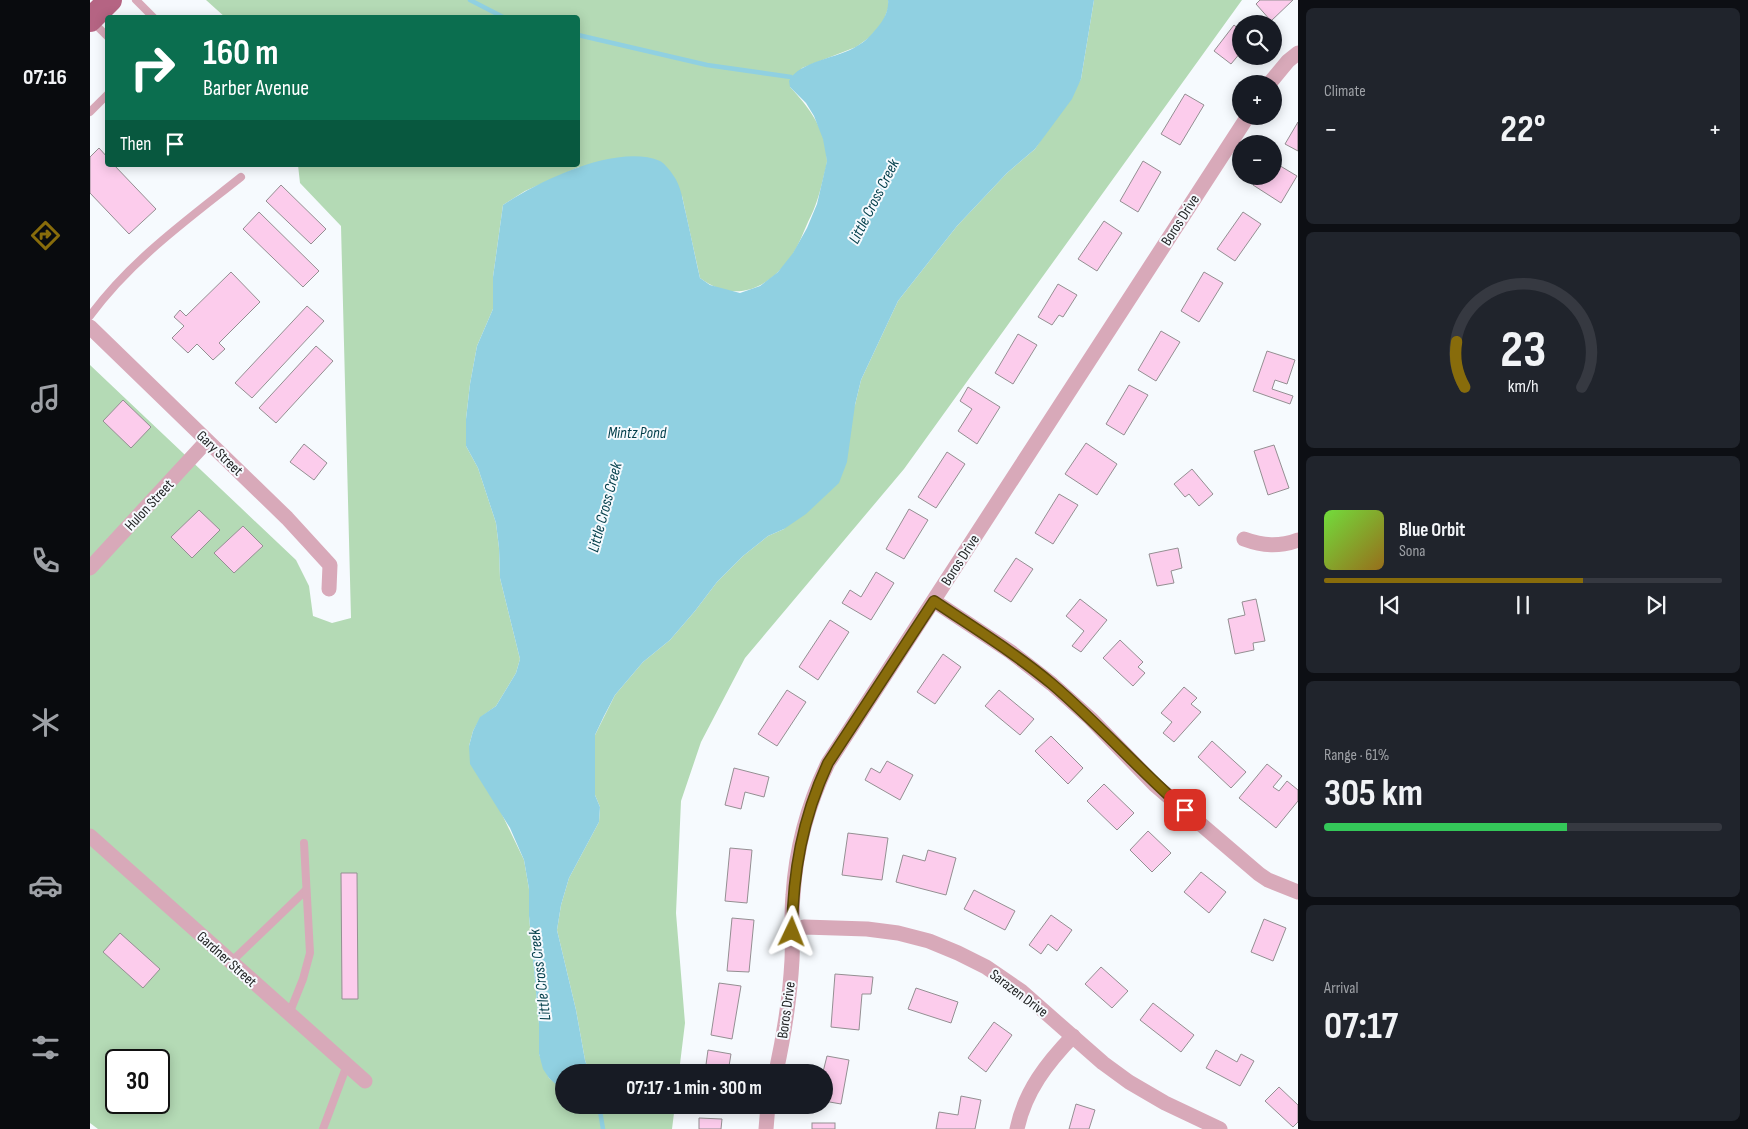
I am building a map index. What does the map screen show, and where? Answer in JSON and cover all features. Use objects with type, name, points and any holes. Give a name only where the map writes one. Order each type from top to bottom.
[{"type":"main road","points":[[90,20],[110,0]]},
{"type":"street","points":[[1276,75],[1288,61],[1298,53]]},
{"type":"street","name":"Boros Drive","points":[[777,1064],[789,999],[793,894],[798,852],[808,812],[828,763],[1242,125]]},
{"type":"street","name":"Gary Street","points":[[90,327],[287,518],[330,565],[329,589]]},
{"type":"street","name":"Hulon Street","points":[[90,568],[207,441]]},
{"type":"street","points":[[1244,538],[1255,543],[1275,545],[1286,545],[1298,540]]},
{"type":"street","points":[[934,601],[1011,652],[1052,684],[1091,719],[1155,785],[1259,874],[1274,883],[1298,892]]},
{"type":"street","name":"Gardner Street","points":[[90,836],[365,1081]]},
{"type":"street","name":"Sarazen Drive","points":[[792,932],[804,927],[867,929],[898,933],[928,941],[958,953],[986,967],[1021,991],[1103,1063],[1129,1082],[1165,1103],[1220,1129]]},
{"type":"street","points":[[1017,1129],[1032,1087],[1049,1060],[1073,1036]]},
{"type":"street","points":[[766,1129],[767,1114]]},
{"type":"lane","points":[[136,0],[151,15]]},
{"type":"lane","points":[[90,20],[105,34]]},
{"type":"lane","points":[[90,112],[105,97]]},
{"type":"lane","points":[[90,316],[102,300],[145,254],[240,177]]},
{"type":"lane","points":[[289,1014],[303,979],[310,952],[304,843]]},
{"type":"lane","points":[[231,962],[306,890]]},
{"type":"lane","points":[[323,1129],[347,1065]]},
{"type":"green space","points":[[206,0],[888,0],[889,6],[883,22],[870,37],[856,47],[802,68],[790,87],[816,120],[824,140],[827,163],[816,205],[793,254],[774,276],[763,284],[751,289],[739,291],[726,290],[713,286],[700,278],[682,196],[579,167],[580,15],[223,15]]},
{"type":"green space","points":[[1094,0],[1242,0],[904,469],[745,658],[701,742],[681,801],[676,913],[685,1023],[680,1064],[586,1064],[557,930],[561,905],[569,878],[599,822],[600,807],[595,795],[595,735],[615,695],[643,662],[670,640],[717,582],[743,556],[768,536],[784,529],[855,405],[861,380],[898,301],[957,226],[1007,173],[1035,149],[1081,79]]},
{"type":"green space","points":[[298,167],[579,167],[525,191],[503,205],[493,277],[493,309],[477,346],[466,419],[466,446],[478,468],[496,523],[500,578],[520,659],[516,673],[496,706],[481,717],[473,731],[469,746],[524,860],[529,889],[529,916],[539,1024],[539,1054],[549,1078],[555,1083],[555,1114],[674,1114],[672,1129],[98,1129],[90,1123],[90,365],[296,560],[309,586],[313,616],[332,623],[351,618],[341,226],[300,183]]},
{"type":"water","name":"Mintz Pond","points":[[888,0],[1094,0],[1081,79],[1072,99],[1035,149],[1007,173],[957,226],[898,301],[861,380],[855,405],[847,462],[839,483],[806,514],[784,529],[768,536],[743,556],[717,582],[670,640],[643,662],[615,695],[604,716],[595,735],[595,795],[600,807],[599,822],[569,878],[561,905],[557,930],[586,1064],[555,1064],[555,1084],[543,1069],[539,1054],[539,1024],[529,916],[529,889],[524,860],[510,828],[470,764],[469,746],[473,731],[480,717],[496,706],[516,673],[520,659],[500,578],[496,523],[478,468],[466,446],[466,419],[477,346],[493,309],[493,277],[503,205],[537,185],[579,167],[622,157],[642,157],[660,161],[676,179],[680,189],[700,278],[710,285],[740,293],[760,286],[778,272],[793,253],[807,228],[817,204],[827,161],[823,139],[814,116],[806,103],[790,87],[789,81],[794,74],[810,64],[860,44],[877,28],[887,11]]},
{"type":"building","points":[[1260,0],[1293,0],[1277,15],[1266,15],[1256,4]]},
{"type":"building","points":[[1232,28],[1232,63],[1231,64],[1214,51]]},
{"type":"building","points":[[1185,94],[1204,105],[1180,145],[1161,134]]},
{"type":"building","points":[[1298,122],[1298,151],[1285,144]]},
{"type":"building","points":[[99,148],[105,155],[105,167],[116,167],[156,209],[129,234],[90,193],[90,157]]},
{"type":"building","points":[[1143,161],[1161,172],[1138,212],[1120,201]]},
{"type":"building","points":[[1282,167],[1297,176],[1281,203],[1253,185],[1282,185]]},
{"type":"building","points":[[281,185],[326,229],[311,244],[266,201]]},
{"type":"building","points":[[259,212],[319,271],[303,287],[243,229]]},
{"type":"building","points":[[1243,212],[1261,224],[1235,261],[1217,249]]},
{"type":"building","points":[[1104,221],[1122,233],[1097,271],[1078,259]]},
{"type":"building","points":[[231,272],[260,302],[219,343],[225,349],[213,360],[197,344],[188,353],[172,338],[184,326],[174,317],[180,310],[186,316]]},
{"type":"building","points":[[1204,272],[1223,283],[1199,322],[1181,311]]},
{"type":"building","points":[[1058,284],[1077,295],[1063,317],[1059,315],[1052,325],[1038,317]]},
{"type":"building","points":[[307,306],[324,321],[252,398],[235,383]]},
{"type":"building","points":[[1161,331],[1180,342],[1156,381],[1138,370]]},
{"type":"building","points":[[1018,334],[1037,345],[1013,384],[995,373]]},
{"type":"building","points":[[316,346],[333,361],[276,423],[259,408]]},
{"type":"building","points":[[1267,351],[1295,360],[1287,384],[1275,380],[1272,389],[1293,396],[1290,404],[1253,391]]},
{"type":"building","points":[[1129,385],[1148,395],[1124,435],[1106,424]]},
{"type":"building","points":[[968,387],[1000,407],[977,444],[958,431],[972,409],[960,401]]},
{"type":"building","points":[[123,400],[151,427],[131,448],[103,421]]},
{"type":"building","points":[[1086,443],[1117,464],[1097,495],[1065,474]]},
{"type":"building","points":[[304,444],[327,463],[314,480],[290,462]]},
{"type":"building","points":[[1274,445],[1289,488],[1268,495],[1254,451]]},
{"type":"building","points":[[947,452],[965,464],[936,508],[918,497]]},
{"type":"building","points":[[1192,469],[1213,494],[1199,506],[1189,494],[1185,497],[1174,484]]},
{"type":"building","points":[[1059,494],[1078,505],[1053,544],[1035,533]]},
{"type":"building","points":[[909,509],[928,520],[904,559],[886,549]]},
{"type":"building","points":[[199,510],[220,530],[192,558],[171,537]]},
{"type":"building","points":[[243,526],[263,546],[234,573],[214,553]]},
{"type":"building","points":[[1178,548],[1182,568],[1171,571],[1174,583],[1157,586],[1149,554]]},
{"type":"building","points":[[1016,558],[1033,569],[1011,602],[994,591]]},
{"type":"building","points":[[876,572],[894,583],[871,620],[842,603],[850,590],[861,597]]},
{"type":"building","points":[[1080,599],[1107,620],[1081,652],[1072,646],[1084,631],[1066,616]]},
{"type":"building","points":[[1256,599],[1265,641],[1253,643],[1254,650],[1235,654],[1228,619],[1245,615],[1242,602]]},
{"type":"building","points":[[830,620],[849,632],[818,680],[799,667]]},
{"type":"building","points":[[1120,640],[1143,662],[1138,667],[1145,673],[1133,686],[1103,658]]},
{"type":"building","points":[[943,654],[961,667],[935,704],[917,692]]},
{"type":"building","points":[[1184,687],[1197,698],[1191,704],[1201,712],[1174,742],[1163,733],[1172,722],[1161,713]]},
{"type":"building","points":[[787,690],[806,702],[777,746],[758,734]]},
{"type":"building","points":[[999,690],[1034,719],[1020,735],[985,706]]},
{"type":"building","points":[[1051,736],[1083,768],[1068,784],[1035,751]]},
{"type":"building","points":[[1212,741],[1246,772],[1231,788],[1198,757]]},
{"type":"building","points":[[887,761],[913,775],[900,800],[865,780],[871,768],[880,773]]},
{"type":"building","points":[[1267,764],[1282,776],[1273,787],[1279,791],[1287,781],[1298,790],[1298,801],[1276,828],[1239,798]]},
{"type":"building","points":[[734,768],[769,777],[764,797],[745,792],[741,809],[725,805]]},
{"type":"building","points":[[1104,784],[1134,813],[1117,830],[1087,801]]},
{"type":"building","points":[[1148,831],[1171,853],[1152,872],[1130,850]]},
{"type":"building","points":[[848,833],[888,838],[882,880],[842,875]]},
{"type":"building","points":[[730,848],[752,850],[747,903],[725,901]]},
{"type":"building","points":[[928,850],[956,858],[946,895],[896,882],[903,855],[925,861]]},
{"type":"building","points":[[1201,872],[1226,892],[1209,913],[1184,892]]},
{"type":"building","points":[[341,873],[357,873],[358,999],[342,999]]},
{"type":"building","points":[[974,890],[1015,911],[1005,930],[964,909]]},
{"type":"building","points":[[1051,915],[1072,930],[1057,951],[1048,944],[1041,954],[1029,945]]},
{"type":"building","points":[[732,918],[754,920],[749,972],[727,971]]},
{"type":"building","points":[[1264,919],[1286,928],[1273,961],[1251,952]]},
{"type":"building","points":[[120,933],[160,969],[143,988],[103,952]]},
{"type":"building","points":[[1101,967],[1128,991],[1112,1008],[1085,984]]},
{"type":"building","points":[[835,974],[873,977],[871,994],[862,994],[859,1030],[831,1027]]},
{"type":"building","points":[[719,983],[741,986],[732,1039],[711,1035]]},
{"type":"building","points":[[916,988],[958,1002],[951,1023],[908,1009]]},
{"type":"building","points":[[1153,1003],[1194,1035],[1181,1052],[1140,1020]]},
{"type":"building","points":[[994,1022],[1012,1035],[986,1072],[968,1058]]},
{"type":"building","points":[[708,1050],[731,1054],[729,1064],[706,1064]]},
{"type":"building","points":[[1216,1050],[1237,1062],[1241,1054],[1254,1061],[1240,1086],[1206,1068]]},
{"type":"building","points":[[827,1056],[849,1060],[841,1104],[833,1103],[833,1064],[825,1064]]},
{"type":"building","points":[[1279,1087],[1298,1105],[1298,1122],[1293,1127],[1265,1101]]},
{"type":"building","points":[[961,1096],[981,1100],[975,1129],[936,1129],[939,1112],[958,1115]]},
{"type":"building","points":[[1076,1104],[1095,1110],[1089,1129],[1069,1129]]},
{"type":"building","points":[[699,1118],[722,1119],[721,1129],[699,1129]]},
{"type":"building","points":[[812,1123],[835,1123],[835,1129],[812,1129]]},
{"type":"waterway","points":[[470,0],[499,15]]},
{"type":"waterway","points":[[580,35],[707,65],[791,77],[794,80]]},
{"type":"waterway","name":"Little Cross Creek","points":[[600,1114],[603,1129]]},
{"type":"route","points":[[792,932],[793,894],[798,852],[808,812],[819,782],[828,763],[934,601],[1011,652],[1052,684],[1091,719],[1155,785],[1185,810]]}]
